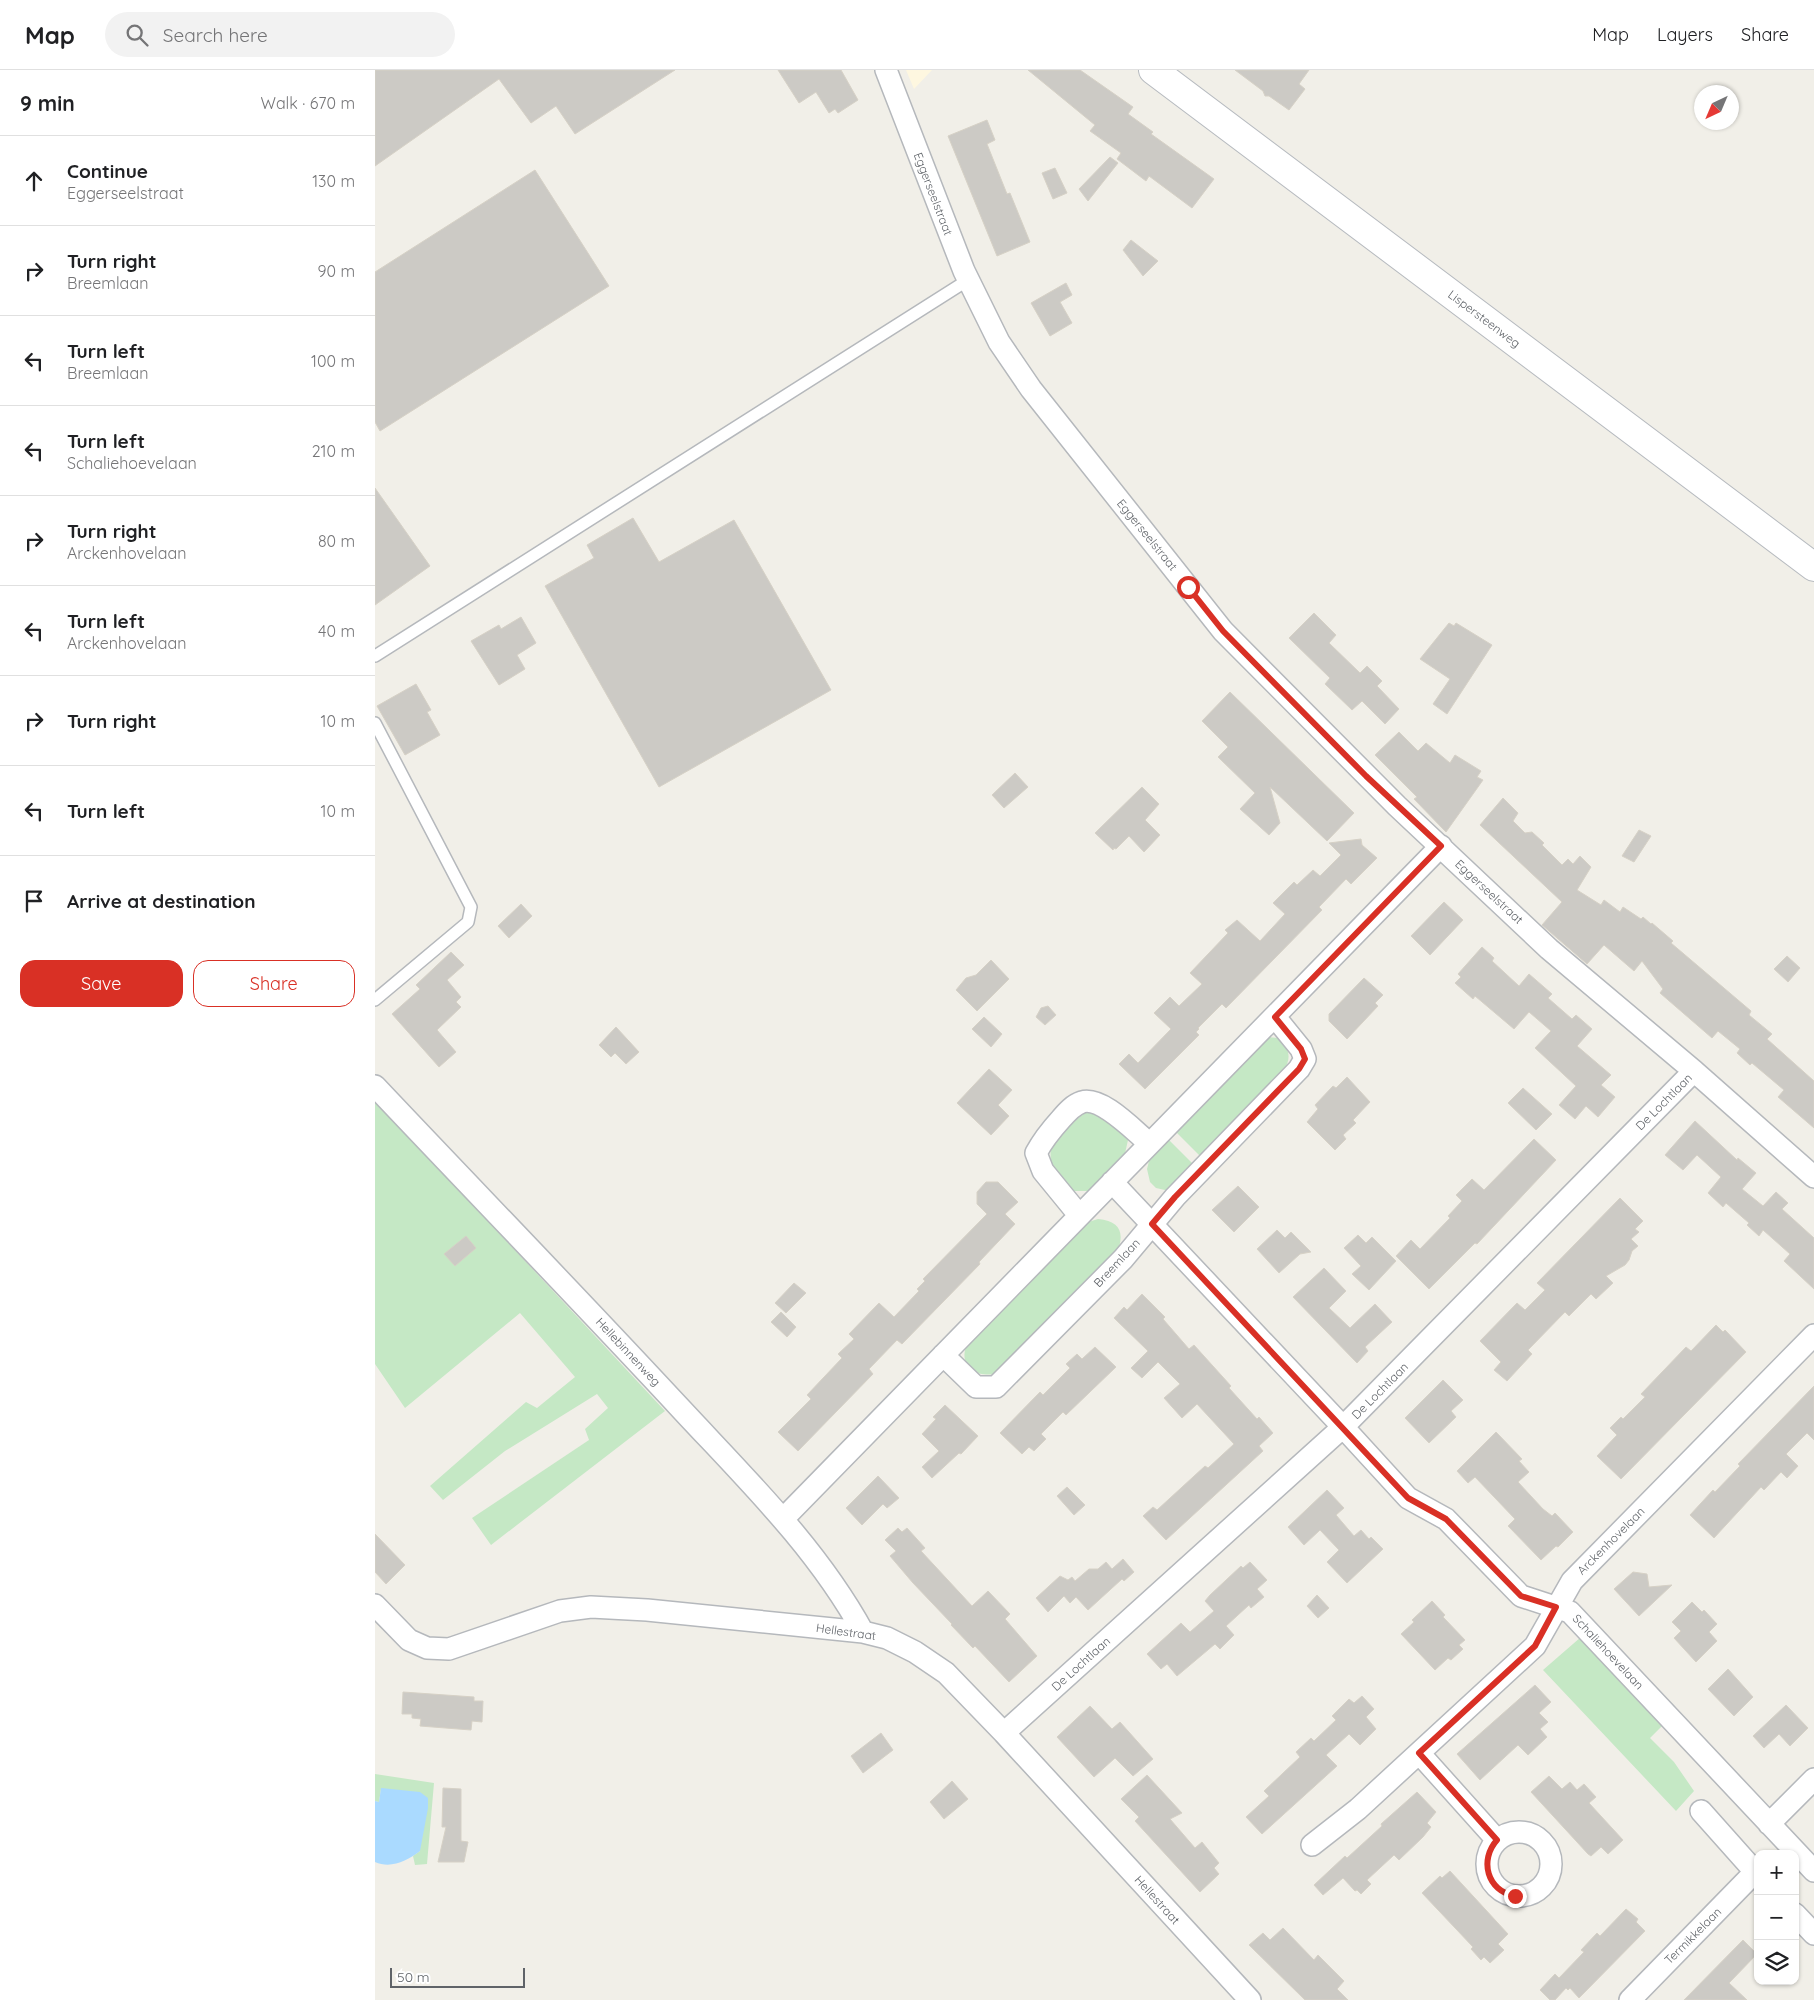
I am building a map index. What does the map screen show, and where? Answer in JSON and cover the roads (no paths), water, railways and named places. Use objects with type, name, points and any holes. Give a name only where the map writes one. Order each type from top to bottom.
[{"type":"street","name":"Eggerseelstraat","points":[[885,70],[941,216],[968,280],[999,342],[1031,389],[1223,631],[1391,800],[1549,949],[1694,1071],[1814,1177]]},
{"type":"street","name":"Lispersteenweg","points":[[1153,70],[1814,567]]},
{"type":"street","points":[[783,1519],[1441,846]]},
{"type":"street","name":"Breemlaan","points":[[943,1355],[976,1387],[995,1387],[1123,1258],[1175,1197],[1299,1069],[1305,1059],[1301,1049],[1275,1017]]},
{"type":"street","name":"De Lochtlaan","points":[[1005,1733],[1343,1428],[1694,1071]]},
{"type":"street","name":"Hellebinnenweg","points":[[375,1086],[560,1280],[783,1519],[844,1597],[863,1632]]},
{"type":"street","points":[[1079,1215],[1043,1172],[1035,1153],[1045,1136],[1072,1107],[1083,1102],[1095,1102],[1112,1111],[1149,1143]]},
{"type":"street","name":"Schaliehoevelaan","points":[[1112,1182],[1408,1498],[1446,1519],[1521,1596],[1570,1612],[1814,1871]]},
{"type":"street","name":"Arckenhovelaan","points":[[1312,1845],[1358,1809],[1535,1646],[1572,1581],[1814,1335]]},
{"type":"street","name":"Hellestraat","points":[[375,1604],[409,1640],[427,1648],[449,1649],[560,1611],[591,1607],[647,1610],[863,1632],[887,1638],[915,1652],[946,1673],[1005,1733],[1250,2000]]},
{"type":"street","points":[[1419,1753],[1497,1840]]},
{"type":"street","points":[[1769,1824],[1814,1779]]},
{"type":"street","points":[[1701,1810],[1754,1872]]},
{"type":"street","name":"Termikkelaan","points":[[1630,2000],[1754,1876]]},
{"type":"street","points":[[1799,1918],[1814,1934]]},
{"type":"lane","points":[[375,656],[968,280]]},
{"type":"lane","points":[[375,724],[471,907],[469,922],[375,1000]]},
{"type":"water","points":[[381,1788],[420,1792],[428,1798],[420,1851],[404,1861],[387,1865],[375,1862],[375,1801],[379,1802]]}]
